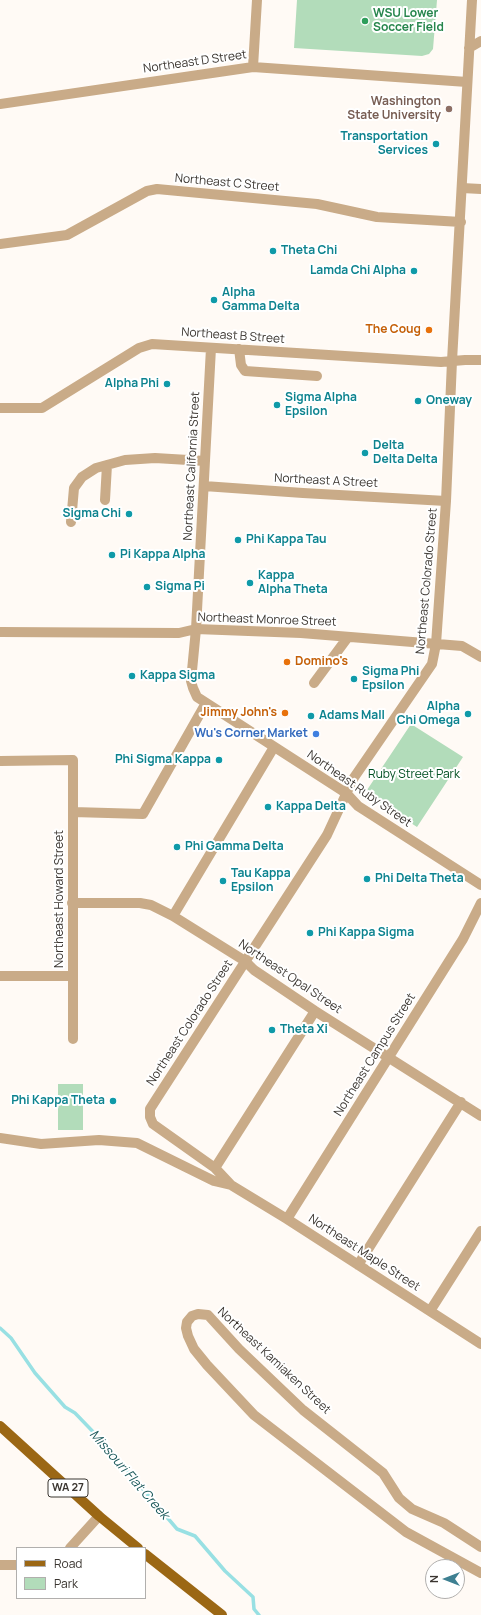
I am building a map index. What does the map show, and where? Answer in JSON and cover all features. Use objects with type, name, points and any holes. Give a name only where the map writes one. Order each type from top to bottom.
[{"type":"main road","name":"WA 27","points":[[0,1426],[99,1516],[137,1547]]},
{"type":"main road","points":[[146,1555],[222,1615]]},
{"type":"street","points":[[253,66],[257,0]]},
{"type":"street","name":"Northeast Colorado Street","points":[[154,1124],[150,1117],[150,1109],[327,835],[353,779],[432,664],[436,644],[446,500],[452,361],[461,222],[472,0]]},
{"type":"street","points":[[469,48],[481,41]]},
{"type":"street","name":"Northeast D Street","points":[[0,104],[253,66],[467,82]]},
{"type":"street","points":[[462,188],[481,189]]},
{"type":"street","name":"Northeast C Street","points":[[0,244],[67,235],[147,192],[157,189],[317,204],[377,217],[461,222]]},
{"type":"street","name":"Northeast B Street","points":[[0,408],[42,408],[139,348],[152,344],[441,362],[481,360]]},
{"type":"street","name":"Northeast California Street","points":[[192,681],[211,348]]},
{"type":"street","points":[[239,349],[241,365],[245,371],[317,376]]},
{"type":"street","points":[[71,522],[74,488],[82,477],[96,468],[125,460],[155,458],[205,461]]},
{"type":"street","points":[[105,500],[107,465]]},
{"type":"street","name":"Northeast A Street","points":[[204,486],[446,500]]},
{"type":"street","name":"Northeast Monroe Street","points":[[0,632],[179,633],[196,629],[240,630],[348,636],[462,646],[481,657]]},
{"type":"street","points":[[314,683],[348,636]]},
{"type":"street","name":"Northeast Ruby Street","points":[[192,681],[197,697],[346,793],[358,806],[481,885]]},
{"type":"street","points":[[73,812],[143,814],[206,703]]},
{"type":"street","points":[[173,916],[274,747]]},
{"type":"street","name":"Northeast Howard Street","points":[[0,761],[73,760],[73,1039]]},
{"type":"street","name":"Northeast Opal Street","points":[[72,903],[140,903],[151,905],[173,916],[245,961],[254,970],[315,1011],[481,1116]]},
{"type":"street","name":"Northeast Campus Street","points":[[287,1219],[463,939],[481,903]]},
{"type":"street","points":[[0,976],[73,976]]},
{"type":"street","points":[[215,1168],[315,1011]]},
{"type":"street","points":[[358,1265],[461,1102]]},
{"type":"street","name":"Northeast Maple Street","points":[[154,1124],[215,1168],[231,1185],[287,1219],[481,1344]]},
{"type":"street","name":"Northeast Maple Street","points":[[0,1138],[41,1144],[99,1140],[137,1143],[214,1181],[231,1185]]},
{"type":"street","points":[[430,1311],[481,1230]]},
{"type":"street","name":"Northeast Kamiaken Street","points":[[481,1547],[444,1523],[412,1508],[399,1498],[383,1473],[304,1410],[239,1349],[208,1315],[198,1314],[192,1316],[187,1322],[188,1336],[194,1349],[254,1415],[406,1532],[481,1573]]},
{"type":"street","points":[[71,1547],[99,1516]]},
{"type":"street","points":[[0,1565],[16,1565]]},
{"type":"green space","name":"WSU Lower Soccer Field","points":[[297,0],[437,0],[433,49],[429,54],[422,56],[294,48]]},
{"type":"green space","name":"Ruby Street Park","points":[[411,724],[463,757],[417,827],[365,793]]},
{"type":"green space","points":[[58,1084],[83,1084],[83,1130],[58,1130]]},
{"type":"waterway","name":"Missouri Flat Creek","points":[[0,1328],[11,1338],[35,1373],[65,1407],[75,1413],[101,1440],[177,1529],[195,1536],[225,1571],[253,1597],[254,1609],[259,1615]]},
{"type":"place","name":"WSU Lower Soccer Field","points":[[365,21]]},
{"type":"place","name":"Washington State University","points":[[449,109]]},
{"type":"place","name":"Transportation Services","points":[[436,144]]},
{"type":"place","name":"Theta Chi","points":[[273,251]]},
{"type":"place","name":"Lamda Chi Alpha","points":[[414,271]]},
{"type":"place","name":"Alpha Gamma Delta","points":[[214,300]]},
{"type":"place","name":"The Coug","points":[[429,330]]},
{"type":"place","name":"Alpha Phi","points":[[167,384]]},
{"type":"place","name":"Oneway","points":[[418,401]]},
{"type":"place","name":"Sigma Alpha Epsilon","points":[[277,405]]},
{"type":"place","name":"Delta Delta Delta","points":[[365,453]]},
{"type":"place","name":"Sigma Chi","points":[[129,514]]},
{"type":"place","name":"Phi Kappa Tau","points":[[238,540]]},
{"type":"place","name":"Pi Kappa Alpha","points":[[112,555]]},
{"type":"place","name":"Kappa Alpha Theta","points":[[250,583]]},
{"type":"place","name":"Sigma Pi","points":[[147,587]]},
{"type":"place","name":"Domino's","points":[[287,662]]},
{"type":"place","name":"Kappa Sigma","points":[[132,676]]},
{"type":"place","name":"Sigma Phi Epsilon","points":[[354,679]]},
{"type":"place","name":"Jimmy John's","points":[[285,713]]},
{"type":"place","name":"Alpha Chi Omega","points":[[468,714]]},
{"type":"place","name":"Adams Mall","points":[[311,716]]},
{"type":"place","name":"Wu's Corner Market","points":[[316,734]]},
{"type":"place","name":"Phi Sigma Kappa","points":[[219,760]]},
{"type":"place","name":"Kappa Delta","points":[[268,807]]},
{"type":"place","name":"Phi Gamma Delta","points":[[177,847]]},
{"type":"place","name":"Phi Delta Theta","points":[[367,879]]},
{"type":"place","name":"Tau Kappa Epsilon","points":[[223,881]]},
{"type":"place","name":"Phi Kappa Sigma","points":[[310,933]]},
{"type":"place","name":"Theta Xi","points":[[272,1030]]},
{"type":"place","name":"Phi Kappa Theta","points":[[113,1101]]}]
